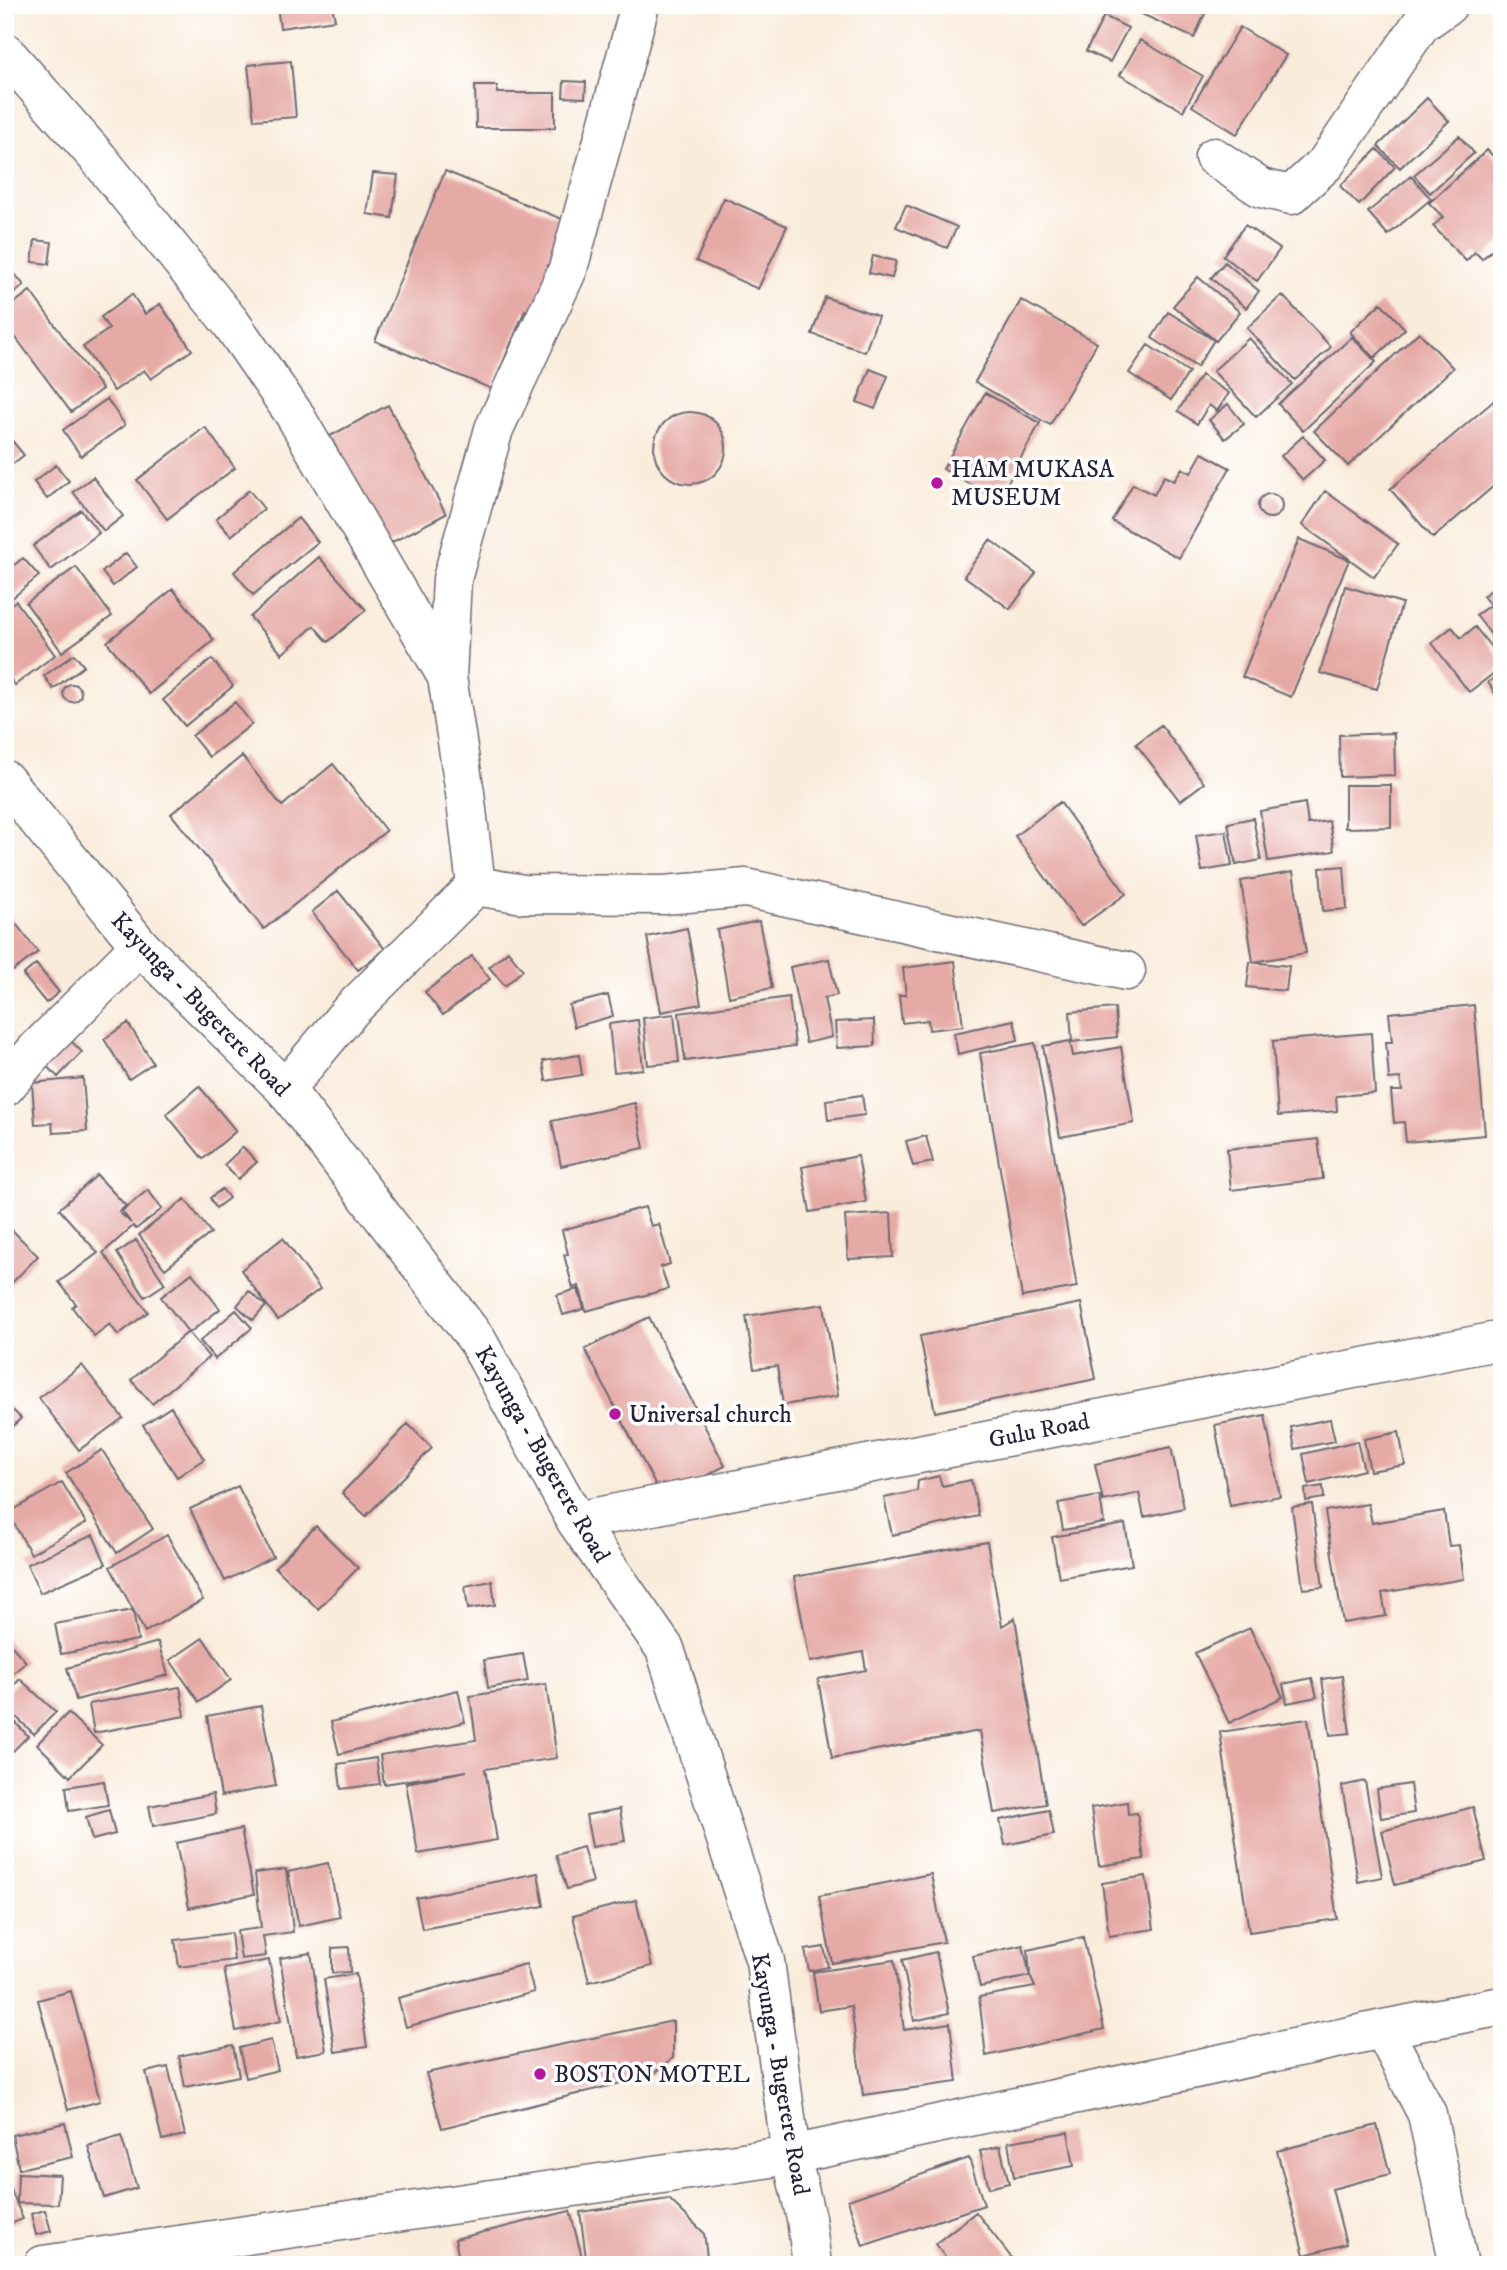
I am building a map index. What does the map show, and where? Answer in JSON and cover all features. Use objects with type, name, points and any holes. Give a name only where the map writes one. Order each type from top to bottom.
[{"type":"street","points":[[476,886],[447,677],[452,579],[494,429],[568,269],[640,5]]},
{"type":"street","points":[[1214,158],[1261,188],[1291,195],[1326,163],[1421,24],[1448,5]]},
{"type":"street","points":[[5,52],[99,159],[231,323],[294,414],[447,677]]},
{"type":"street","name":"Kayunga - Bugerere Road","points":[[5,780],[140,946],[285,1089],[477,1340],[576,1521],[665,1649],[765,1961],[791,2155],[806,2218],[812,2265]]},
{"type":"street","points":[[476,886],[523,894],[664,895],[746,888],[1126,971]]},
{"type":"street","points":[[285,1089],[351,1010],[476,886]]},
{"type":"street","points":[[5,1087],[37,1049],[140,946]]},
{"type":"street","name":"Gulu Road","points":[[576,1521],[1502,1340]]},
{"type":"street","points":[[43,2265],[132,2258],[791,2155],[1502,2006]]},
{"type":"street","points":[[1383,2029],[1427,2114],[1459,2265]]},
{"type":"building","points":[[332,5],[335,20],[280,28],[277,7]]},
{"type":"building","points":[[1122,5],[1209,5],[1194,38]]},
{"type":"building","points":[[1104,16],[1128,28],[1110,62],[1086,51]]},
{"type":"building","points":[[1240,27],[1286,55],[1237,134],[1192,106]]},
{"type":"building","points":[[1140,40],[1203,76],[1183,111],[1120,75]]},
{"type":"building","points":[[291,61],[296,117],[254,120],[248,65]]},
{"type":"building","points":[[564,81],[586,82],[585,98],[563,97]]},
{"type":"building","points":[[475,86],[497,86],[497,93],[555,93],[555,128],[476,128]]},
{"type":"building","points":[[1427,98],[1449,121],[1400,168],[1378,146]]},
{"type":"building","points":[[1459,136],[1474,153],[1430,193],[1414,175]]},
{"type":"building","points":[[1377,149],[1395,167],[1359,205],[1340,186]]},
{"type":"building","points":[[1487,150],[1502,165],[1502,241],[1482,259],[1475,252],[1466,261],[1433,226],[1443,217],[1429,203]]},
{"type":"building","points":[[445,171],[574,224],[536,315],[525,310],[492,389],[375,341]]},
{"type":"building","points":[[373,173],[398,175],[392,218],[367,214]]},
{"type":"building","points":[[1411,176],[1431,199],[1388,235],[1368,212]]},
{"type":"building","points":[[724,198],[787,226],[758,289],[696,261]]},
{"type":"building","points":[[906,205],[957,227],[947,248],[896,227]]},
{"type":"building","points":[[1245,225],[1280,249],[1257,281],[1223,256]]},
{"type":"building","points":[[35,240],[52,242],[49,264],[32,262]]},
{"type":"building","points":[[873,256],[896,261],[892,278],[869,273]]},
{"type":"building","points":[[5,262],[24,285],[5,301]]},
{"type":"building","points":[[1225,262],[1259,291],[1246,308],[1211,278]]},
{"type":"building","points":[[1198,277],[1240,312],[1216,341],[1173,306]]},
{"type":"building","points":[[30,291],[102,389],[71,412],[5,323],[5,310]]},
{"type":"building","points":[[132,294],[145,314],[160,304],[192,350],[151,379],[144,370],[114,391],[83,347],[109,329],[101,317]]},
{"type":"building","points":[[1282,295],[1331,347],[1295,380],[1247,328]]},
{"type":"building","points":[[825,297],[878,316],[865,352],[812,334]]},
{"type":"building","points":[[1021,300],[1097,343],[1050,425],[975,382]]},
{"type":"building","points":[[1381,303],[1405,329],[1374,358],[1350,332]]},
{"type":"building","points":[[1168,312],[1214,340],[1197,367],[1152,338]]},
{"type":"building","points":[[1419,332],[1453,368],[1348,466],[1314,431]]},
{"type":"building","points":[[1352,337],[1376,362],[1303,431],[1278,404]]},
{"type":"building","points":[[1249,338],[1292,384],[1256,417],[1213,371]]},
{"type":"building","points":[[1148,345],[1189,372],[1171,400],[1129,373]]},
{"type":"building","points":[[870,369],[888,376],[875,409],[857,402]]},
{"type":"building","points":[[1201,375],[1229,393],[1217,411],[1209,405],[1197,424],[1178,411]]},
{"type":"building","points":[[985,393],[1040,423],[998,500],[943,469]]},
{"type":"building","points":[[1497,398],[1502,403],[1502,479],[1433,538],[1390,489]]},
{"type":"building","points":[[107,399],[125,425],[81,456],[63,430]]},
{"type":"building","points":[[1228,404],[1244,424],[1225,439],[1209,420]]},
{"type":"building","points":[[388,405],[446,514],[387,545],[330,436]]},
{"type":"building","points":[[697,412],[716,422],[724,434],[724,462],[716,474],[704,482],[683,484],[664,474],[656,462],[654,441],[664,422],[676,414]]},
{"type":"building","points":[[205,427],[235,468],[167,519],[137,480]]},
{"type":"building","points":[[5,432],[24,455],[5,470]]},
{"type":"building","points":[[1303,436],[1325,460],[1303,480],[1281,456]]},
{"type":"building","points":[[1202,453],[1230,468],[1179,558],[1112,521],[1133,484],[1154,495],[1164,476],[1174,481],[1182,468],[1191,473]]},
{"type":"building","points":[[56,465],[69,481],[47,499],[34,482]]},
{"type":"building","points":[[93,477],[123,516],[104,531],[73,492]]},
{"type":"building","points":[[249,490],[264,509],[231,536],[216,519]]},
{"type":"building","points":[[1325,491],[1398,544],[1374,577],[1302,525]]},
{"type":"building","points":[[1270,494],[1281,501],[1282,506],[1275,517],[1270,518],[1259,511],[1258,506],[1265,495]]},
{"type":"building","points":[[81,510],[99,533],[51,570],[33,546]]},
{"type":"building","points":[[298,518],[318,542],[253,595],[234,572]]},
{"type":"building","points":[[1299,539],[1349,560],[1291,697],[1242,677]]},
{"type":"building","points":[[990,540],[1036,573],[1010,609],[964,576]]},
{"type":"building","points":[[126,553],[137,567],[113,586],[102,572]]},
{"type":"building","points":[[319,557],[366,610],[328,642],[314,626],[282,654],[250,617]]},
{"type":"building","points":[[23,558],[39,576],[5,604],[5,572]]},
{"type":"building","points":[[76,567],[112,616],[62,652],[26,603]]},
{"type":"building","points":[[1502,582],[1502,649],[1476,615],[1490,605],[1483,596]]},
{"type":"building","points":[[1345,586],[1402,603],[1377,689],[1320,673]]},
{"type":"building","points":[[173,589],[214,640],[149,694],[107,642]]},
{"type":"building","points":[[16,601],[55,655],[15,685],[5,672],[5,608]]},
{"type":"building","points":[[1452,627],[1461,638],[1475,627],[1502,661],[1502,667],[1469,692],[1432,643]]},
{"type":"building","points":[[74,654],[84,666],[53,689],[44,676]]},
{"type":"building","points":[[212,659],[233,686],[185,726],[163,700]]},
{"type":"building","points":[[1502,674],[1502,705],[1488,682]]},
{"type":"building","points":[[72,684],[78,687],[81,693],[78,699],[72,702],[66,699],[63,693],[66,687]]},
{"type":"building","points":[[235,702],[252,724],[209,757],[192,736]]},
{"type":"building","points":[[1161,725],[1204,783],[1180,801],[1136,744]]},
{"type":"building","points":[[1394,733],[1395,775],[1340,777],[1339,735]]},
{"type":"building","points":[[242,756],[282,806],[333,764],[386,831],[264,929],[171,814]]},
{"type":"building","points":[[1345,785],[1391,785],[1391,827],[1345,828]]},
{"type":"building","points":[[1060,802],[1126,894],[1081,926],[1015,836]]},
{"type":"building","points":[[1305,803],[1308,824],[1329,821],[1334,851],[1268,861],[1260,811]]},
{"type":"building","points":[[1253,818],[1261,860],[1236,865],[1228,823]]},
{"type":"building","points":[[1226,831],[1232,866],[1202,871],[1196,835]]},
{"type":"building","points":[[1344,866],[1347,909],[1323,911],[1320,868]]},
{"type":"building","points":[[1293,872],[1306,953],[1253,962],[1241,881]]},
{"type":"building","points":[[338,891],[385,949],[358,970],[312,912]]},
{"type":"building","points":[[5,910],[38,952],[5,977]]},
{"type":"building","points":[[759,921],[772,988],[729,997],[717,930]]},
{"type":"building","points":[[687,928],[701,1004],[661,1012],[647,937]]},
{"type":"building","points":[[508,951],[523,970],[505,986],[489,967]]},
{"type":"building","points":[[472,956],[490,979],[443,1015],[425,992]]},
{"type":"building","points":[[829,959],[837,995],[824,998],[832,1037],[806,1043],[790,967]]},
{"type":"building","points":[[955,961],[963,1026],[929,1030],[928,1020],[902,1023],[899,995],[906,995],[903,968]]},
{"type":"building","points":[[1250,962],[1289,966],[1286,991],[1247,987]]},
{"type":"building","points":[[36,964],[59,992],[46,1003],[23,975]]},
{"type":"building","points":[[608,995],[613,1016],[574,1027],[569,1005]]},
{"type":"building","points":[[789,997],[795,1046],[685,1061],[679,1013]]},
{"type":"building","points":[[1474,1005],[1485,1135],[1406,1142],[1404,1122],[1394,1123],[1391,1091],[1402,1091],[1400,1078],[1389,1079],[1386,1042],[1392,1042],[1389,1013]]},
{"type":"building","points":[[1115,1008],[1117,1037],[1072,1042],[1070,1012]]},
{"type":"building","points":[[674,1014],[679,1062],[648,1065],[643,1018]]},
{"type":"building","points":[[638,1020],[643,1069],[614,1072],[609,1024]]},
{"type":"building","points":[[874,1020],[875,1046],[837,1048],[835,1022]]},
{"type":"building","points":[[1014,1020],[1018,1040],[958,1054],[954,1033]]},
{"type":"building","points":[[128,1023],[153,1063],[129,1079],[104,1039]]},
{"type":"building","points":[[1371,1033],[1375,1093],[1336,1096],[1337,1111],[1278,1116],[1273,1041]]},
{"type":"building","points":[[68,1038],[82,1052],[58,1077],[43,1063]]},
{"type":"building","points":[[1070,1041],[1073,1056],[1121,1047],[1134,1123],[1060,1137],[1043,1046]]},
{"type":"building","points":[[1035,1043],[1077,1287],[1022,1297],[980,1053]]},
{"type":"building","points":[[579,1055],[582,1075],[546,1081],[543,1061]]},
{"type":"building","points":[[83,1078],[87,1131],[53,1133],[52,1123],[35,1124],[32,1083]]},
{"type":"building","points":[[199,1086],[236,1131],[203,1159],[166,1114]]},
{"type":"building","points":[[862,1095],[865,1115],[828,1120],[826,1100]]},
{"type":"building","points":[[635,1103],[644,1148],[561,1166],[552,1121]]},
{"type":"building","points":[[926,1136],[933,1162],[913,1166],[906,1141]]},
{"type":"building","points":[[1318,1139],[1323,1179],[1231,1190],[1227,1149]]},
{"type":"building","points":[[243,1147],[257,1162],[238,1179],[224,1165]]},
{"type":"building","points":[[858,1156],[866,1202],[810,1212],[802,1167]]},
{"type":"building","points":[[97,1175],[126,1206],[119,1212],[131,1223],[122,1211],[148,1190],[162,1209],[136,1229],[133,1226],[103,1253],[148,1312],[118,1335],[110,1324],[94,1336],[72,1307],[76,1304],[59,1282],[98,1253],[59,1209]]},
{"type":"building","points":[[222,1189],[229,1198],[216,1208],[210,1198]]},
{"type":"building","points":[[185,1199],[211,1233],[165,1269],[139,1235]]},
{"type":"building","points":[[645,1207],[651,1226],[659,1224],[670,1264],[661,1267],[668,1289],[586,1311],[579,1286],[573,1288],[564,1255],[568,1254],[562,1230]]},
{"type":"building","points":[[891,1213],[893,1257],[848,1259],[845,1216]]},
{"type":"building","points":[[7,1225],[38,1256],[5,1290],[5,1227]]},
{"type":"building","points":[[283,1238],[320,1289],[278,1320],[241,1270]]},
{"type":"building","points":[[136,1240],[165,1284],[145,1297],[117,1253]]},
{"type":"building","points":[[192,1273],[220,1309],[189,1333],[161,1297]]},
{"type":"building","points":[[578,1289],[584,1309],[563,1315],[557,1295]]},
{"type":"building","points":[[249,1291],[266,1306],[253,1320],[237,1306]]},
{"type":"building","points":[[1081,1303],[1096,1379],[935,1412],[920,1336]]},
{"type":"building","points":[[824,1304],[838,1396],[783,1405],[777,1366],[754,1369],[746,1316]]},
{"type":"building","points":[[236,1310],[252,1328],[215,1359],[200,1341]]},
{"type":"building","points":[[649,1317],[725,1466],[662,1498],[585,1349]]},
{"type":"building","points":[[188,1332],[209,1357],[152,1404],[131,1380]]},
{"type":"building","points":[[82,1365],[123,1418],[79,1450],[39,1398]]},
{"type":"building","points":[[5,1403],[21,1418],[5,1435]]},
{"type":"building","points":[[171,1407],[204,1459],[177,1477],[143,1425]]},
{"type":"building","points":[[1265,1415],[1280,1496],[1230,1506],[1215,1425]]},
{"type":"building","points":[[1330,1419],[1335,1441],[1295,1449],[1291,1427]]},
{"type":"building","points":[[408,1424],[432,1448],[366,1516],[342,1493]]},
{"type":"building","points":[[1399,1432],[1405,1465],[1370,1471],[1364,1439]]},
{"type":"building","points":[[1357,1441],[1364,1470],[1309,1484],[1303,1454]]},
{"type":"building","points":[[1171,1447],[1184,1508],[1144,1517],[1139,1493],[1103,1501],[1095,1464]]},
{"type":"building","points":[[102,1450],[153,1529],[117,1553],[66,1473]]},
{"type":"building","points":[[939,1476],[942,1486],[971,1480],[979,1516],[892,1535],[884,1498],[917,1491],[918,1481]]},
{"type":"building","points":[[62,1482],[86,1523],[31,1554],[8,1513]]},
{"type":"building","points":[[238,1486],[273,1557],[225,1581],[190,1509]]},
{"type":"building","points":[[1323,1486],[1324,1498],[1306,1501],[1305,1489]]},
{"type":"building","points":[[1100,1496],[1104,1523],[1063,1530],[1058,1503]]},
{"type":"building","points":[[1312,1504],[1323,1587],[1303,1589],[1292,1507]]},
{"type":"building","points":[[1368,1504],[1372,1523],[1444,1511],[1449,1546],[1459,1545],[1464,1579],[1382,1593],[1386,1616],[1343,1623],[1325,1511]]},
{"type":"building","points":[[1125,1524],[1132,1565],[1059,1578],[1052,1537]]},
{"type":"building","points":[[316,1526],[358,1568],[318,1609],[275,1567]]},
{"type":"building","points":[[93,1535],[106,1564],[40,1593],[27,1564]]},
{"type":"building","points":[[167,1535],[203,1600],[145,1632],[110,1567]]},
{"type":"building","points":[[987,1542],[1002,1626],[1015,1618],[1046,1804],[994,1813],[980,1731],[832,1758],[818,1679],[866,1670],[863,1652],[810,1662],[794,1577]]},
{"type":"building","points":[[492,1581],[495,1605],[468,1609],[465,1586]]},
{"type":"building","points":[[133,1610],[138,1640],[61,1654],[55,1624]]},
{"type":"building","points":[[1250,1628],[1283,1697],[1229,1723],[1195,1653]]},
{"type":"building","points":[[5,1638],[26,1662],[5,1681]]},
{"type":"building","points":[[203,1638],[231,1680],[199,1702],[170,1660]]},
{"type":"building","points":[[1502,1641],[1502,1667],[1500,1667],[1496,1643]]},
{"type":"building","points":[[158,1642],[168,1675],[76,1700],[67,1668]]},
{"type":"building","points":[[523,1654],[528,1681],[488,1688],[484,1660]]},
{"type":"building","points":[[1342,1676],[1350,1733],[1330,1735],[1322,1679]]},
{"type":"building","points":[[1312,1678],[1317,1697],[1287,1703],[1283,1684]]},
{"type":"building","points":[[20,1679],[56,1712],[34,1734],[5,1706],[5,1695]]},
{"type":"building","points":[[546,1684],[557,1758],[485,1769],[497,1840],[418,1854],[406,1783],[467,1771],[384,1784],[380,1755],[476,1740],[470,1696]]},
{"type":"building","points":[[180,1687],[185,1716],[94,1733],[89,1704]]},
{"type":"building","points":[[458,1690],[465,1722],[339,1754],[331,1722]]},
{"type":"building","points":[[261,1706],[276,1786],[221,1796],[207,1716]]},
{"type":"building","points":[[5,1711],[28,1736],[10,1754],[5,1749]]},
{"type":"building","points":[[68,1713],[102,1745],[70,1777],[37,1744]]},
{"type":"building","points":[[1308,1719],[1337,1919],[1249,1932],[1220,1732]]},
{"type":"building","points":[[376,1758],[380,1784],[341,1789],[338,1764]]},
{"type":"building","points":[[104,1781],[108,1805],[69,1811],[66,1787]]},
{"type":"building","points":[[1365,1781],[1382,1877],[1358,1882],[1342,1786]]},
{"type":"building","points":[[1410,1784],[1414,1813],[1381,1818],[1377,1789]]},
{"type":"building","points":[[213,1794],[216,1814],[153,1826],[149,1806]]},
{"type":"building","points":[[1127,1802],[1128,1814],[1137,1813],[1144,1859],[1099,1866],[1091,1808]]},
{"type":"building","points":[[1473,1807],[1486,1861],[1395,1885],[1382,1831]]},
{"type":"building","points":[[620,1809],[625,1841],[592,1847],[586,1815]]},
{"type":"building","points":[[109,1810],[115,1834],[92,1840],[86,1817]]},
{"type":"building","points":[[1049,1810],[1054,1835],[1005,1845],[1000,1820]]},
{"type":"building","points":[[241,1829],[254,1894],[189,1908],[176,1843]]},
{"type":"building","points":[[583,1847],[593,1882],[567,1889],[556,1855]]},
{"type":"building","points":[[328,1863],[340,1917],[299,1926],[288,1872]]},
{"type":"building","points":[[286,1869],[293,1932],[263,1936],[266,1956],[241,1959],[237,1931],[261,1928],[255,1873]]},
{"type":"building","points":[[538,1873],[544,1906],[422,1929],[416,1898]]},
{"type":"building","points":[[931,1874],[944,1942],[832,1963],[819,1896]]},
{"type":"building","points":[[1146,1876],[1154,1929],[1109,1936],[1102,1883]]},
{"type":"building","points":[[636,1900],[652,1966],[589,1982],[573,1916]]},
{"type":"building","points":[[231,1933],[234,1960],[179,1967],[175,1940]]},
{"type":"building","points":[[1083,1937],[1104,2029],[986,2056],[979,1997],[1035,1987],[1030,1976],[1028,1950]]},
{"type":"building","points":[[1023,1945],[1030,1976],[980,1987],[973,1956]]},
{"type":"building","points":[[349,1947],[350,1972],[332,1973],[332,1948]]},
{"type":"building","points":[[824,1947],[828,1967],[809,1971],[805,1950]]},
{"type":"building","points":[[936,1952],[949,2013],[914,2021],[902,1960]]},
{"type":"building","points":[[311,1953],[326,2051],[296,2056],[280,1958]]},
{"type":"building","points":[[269,1960],[281,2021],[236,2031],[224,1969]]},
{"type":"building","points":[[894,1960],[904,2030],[950,2023],[957,2082],[863,2095],[851,2006],[819,2011],[813,1972]]},
{"type":"building","points":[[526,1964],[534,1992],[406,2027],[398,1998]]},
{"type":"building","points":[[356,1974],[367,2047],[335,2052],[324,1979]]},
{"type":"building","points":[[71,1991],[100,2101],[68,2110],[38,2000]]},
{"type":"building","name":"BOSTON MOTEL","points":[[673,2021],[673,2058],[652,2075],[442,2128],[426,2073]]},
{"type":"building","points":[[271,2040],[278,2070],[246,2078],[239,2048]]},
{"type":"building","points":[[233,2045],[239,2076],[185,2087],[179,2056]]},
{"type":"building","points":[[168,2067],[185,2135],[162,2140],[146,2072]]},
{"type":"building","points":[[65,2123],[73,2157],[19,2169],[12,2135]]},
{"type":"building","points":[[1377,2125],[1390,2174],[1332,2189],[1346,2244],[1304,2255],[1277,2151]]},
{"type":"building","points":[[1068,2132],[1074,2166],[1014,2177],[1008,2142]]},
{"type":"building","points":[[121,2136],[137,2188],[104,2198],[88,2146]]},
{"type":"building","points":[[1000,2146],[1009,2183],[989,2188],[980,2151]]},
{"type":"building","points":[[969,2158],[984,2205],[863,2246],[848,2200]]},
{"type":"building","points":[[18,2173],[60,2175],[58,2204],[17,2203]]},
{"type":"building","points":[[5,2176],[23,2219],[5,2226]]},
{"type":"building","points":[[669,2199],[704,2233],[708,2265],[587,2265],[580,2212]]},
{"type":"building","points":[[45,2210],[51,2231],[36,2235],[31,2214]]},
{"type":"building","points":[[570,2211],[584,2265],[460,2265],[455,2239]]},
{"type":"building","points":[[976,2212],[1017,2265],[951,2265],[935,2244]]},
{"type":"place","name":"HAM MUKASA MUSEUM","points":[[937,483]]},
{"type":"place","name":"Universal church","points":[[615,1414]]},
{"type":"place","name":"BOSTON MOTEL","points":[[540,2074]]}]
